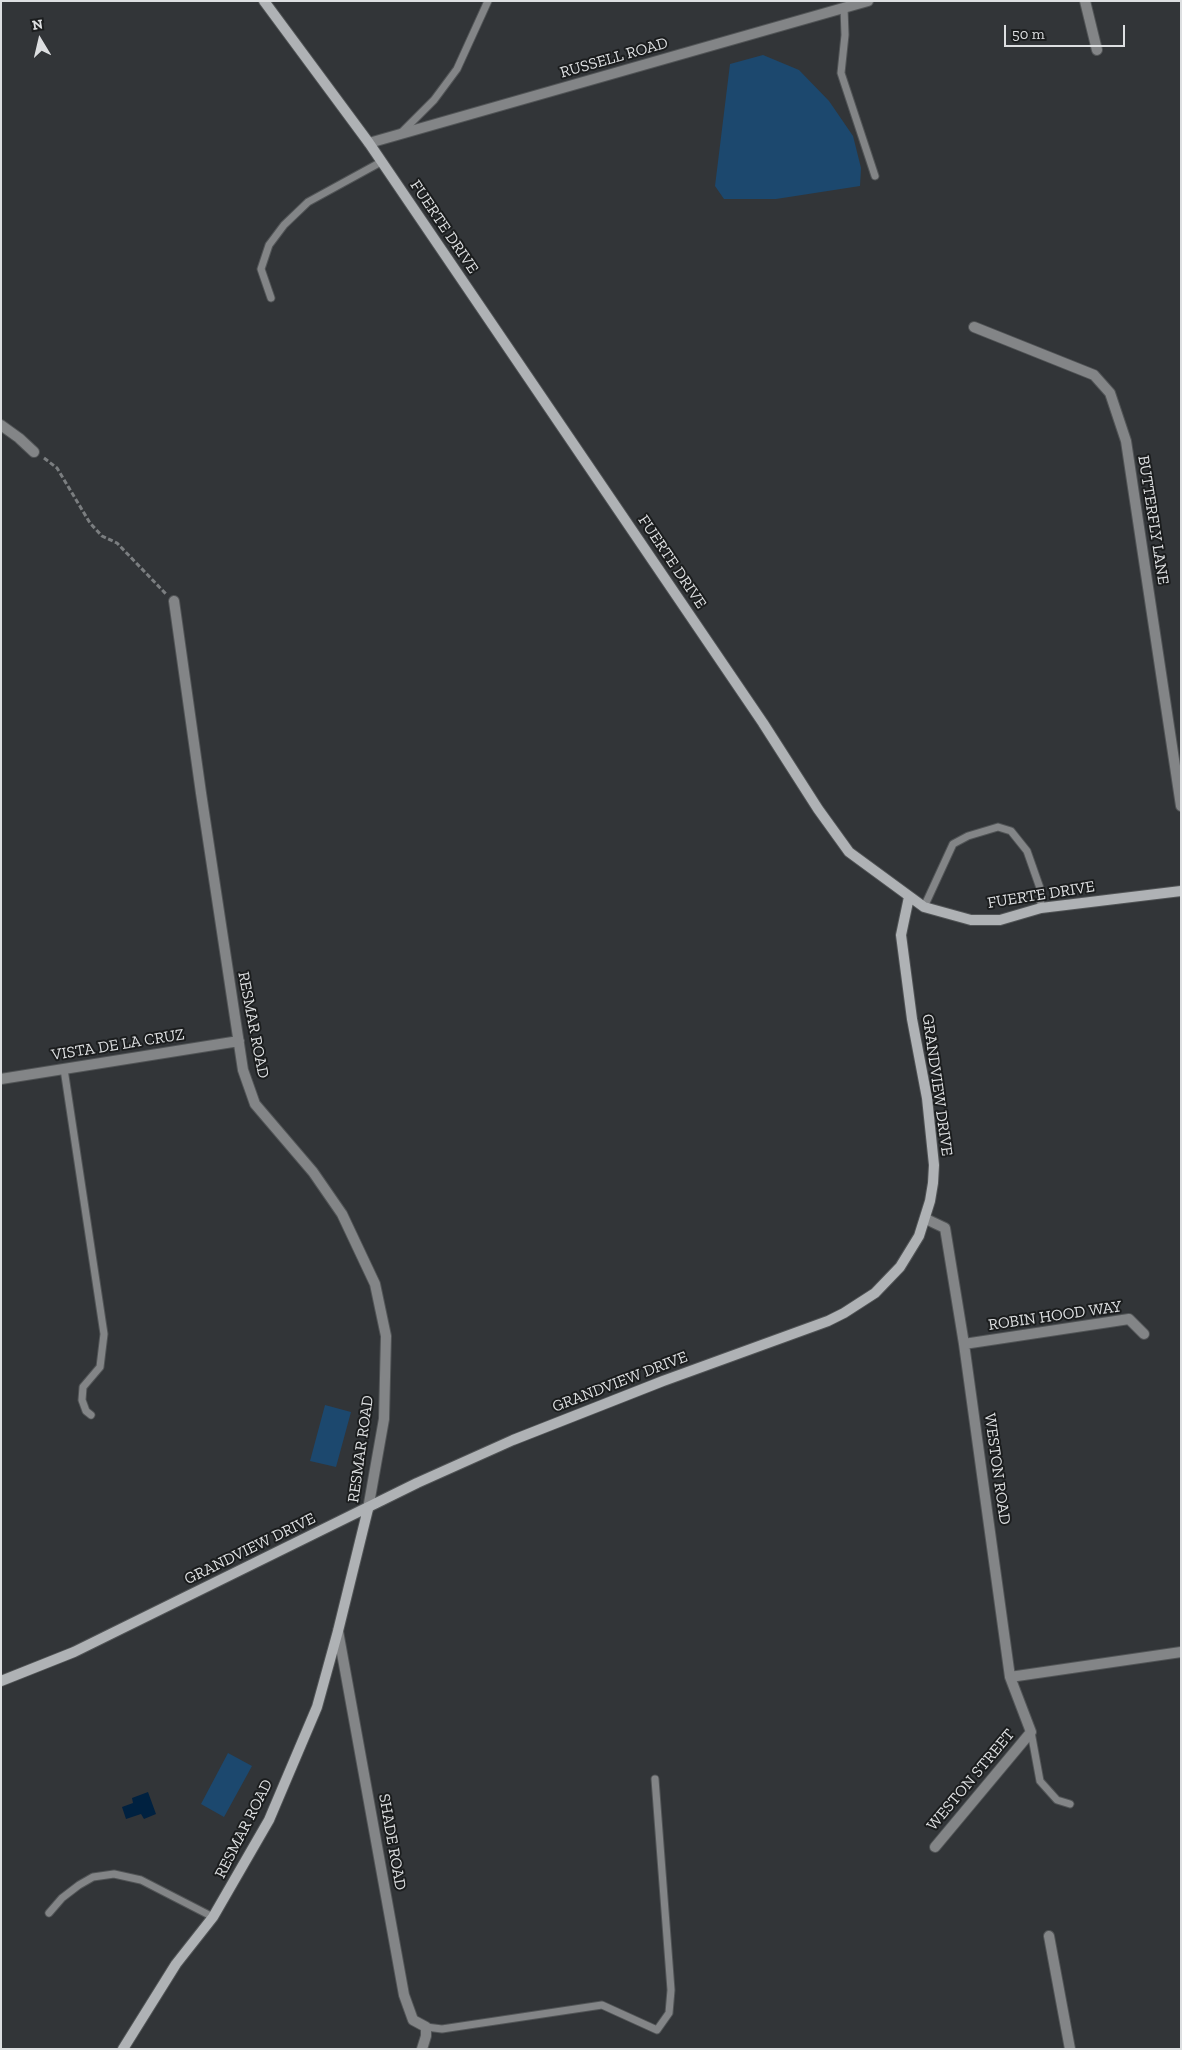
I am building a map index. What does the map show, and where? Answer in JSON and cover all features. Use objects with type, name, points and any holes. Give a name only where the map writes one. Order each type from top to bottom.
[{"type":"street","name":"FUERTE DRIVE","points":[[264,1],[369,143],[763,723],[818,809],[850,852],[909,898],[924,907],[971,920],[1000,920],[1041,908],[1181,891]]},
{"type":"street","name":"RUSSELL ROAD","points":[[369,143],[868,1]]},
{"type":"street","points":[[1085,1],[1097,50]]},
{"type":"street","name":"BUTTERFLY LANE","points":[[974,327],[1094,375],[1110,392],[1126,441],[1181,806]]},
{"type":"street","points":[[1,425],[34,452]]},
{"type":"street","name":"RESMAR ROAD","points":[[123,2049],[176,1964],[213,1917],[269,1820],[317,1707],[338,1632],[368,1508],[384,1419],[386,1336],[375,1284],[342,1214],[313,1172],[255,1104],[243,1070],[200,793],[174,601]]},
{"type":"street","name":"GRANDVIEW DRIVE","points":[[1,1681],[74,1652],[417,1483],[523,1435],[844,1314],[860,1304],[888,1281],[910,1252],[926,1219],[934,1165],[927,1098],[901,935],[909,898]]},
{"type":"street","name":"VISTA DE LA CRUZ","points":[[1,1079],[239,1041]]},
{"type":"street","name":"WESTON ROAD","points":[[926,1219],[945,1228],[964,1344],[1010,1677],[1031,1732]]},
{"type":"street","name":"ROBIN HOOD WAY","points":[[964,1344],[1129,1319],[1144,1334]]},
{"type":"street","name":"SHADE ROAD","points":[[338,1632],[404,1995],[413,2020],[426,2027]]},
{"type":"street","points":[[1010,1677],[1181,1652]]},
{"type":"street","name":"WESTON STREET","points":[[935,1847],[1031,1732]]},
{"type":"street","points":[[1049,1936],[1070,2049]]},
{"type":"street","points":[[422,2049],[426,2036],[426,2027]]},
{"type":"lane","points":[[400,134],[434,100],[457,69],[488,1]]},
{"type":"lane","points":[[844,8],[845,35],[841,73],[875,176]]},
{"type":"lane","points":[[271,298],[262,269],[269,245],[284,224],[308,202],[382,162]]},
{"type":"lane","points":[[924,907],[953,844],[968,836],[998,827],[1011,831],[1027,850],[1040,888],[1041,908]]},
{"type":"lane","points":[[64,1069],[104,1334],[100,1368],[84,1387],[82,1400],[86,1411],[91,1415]]},
{"type":"lane","points":[[1031,1732],[1040,1781],[1057,1800],[1070,1804]]},
{"type":"lane","points":[[426,2027],[442,2029],[602,2005],[657,2030],[669,2013],[671,1990],[655,1779]]},
{"type":"lane","points":[[48,1913],[62,1898],[79,1885],[93,1877],[114,1874],[141,1880],[213,1917]]},
{"type":"path","points":[[34,452],[57,468],[90,523],[102,536],[117,543],[174,601]]},
{"type":"shaded area","points":[[763,55],[799,70],[829,101],[853,136],[861,168],[860,186],[776,199],[724,199],[715,186],[730,64]]},
{"type":"shaded area","points":[[325,1405],[351,1412],[336,1467],[310,1461]]},
{"type":"shaded area","points":[[228,1753],[252,1766],[224,1817],[201,1804]]},
{"type":"shaded area","points":[[148,1792],[156,1814],[144,1819],[141,1814],[126,1819],[122,1807],[133,1803],[132,1798]]}]
